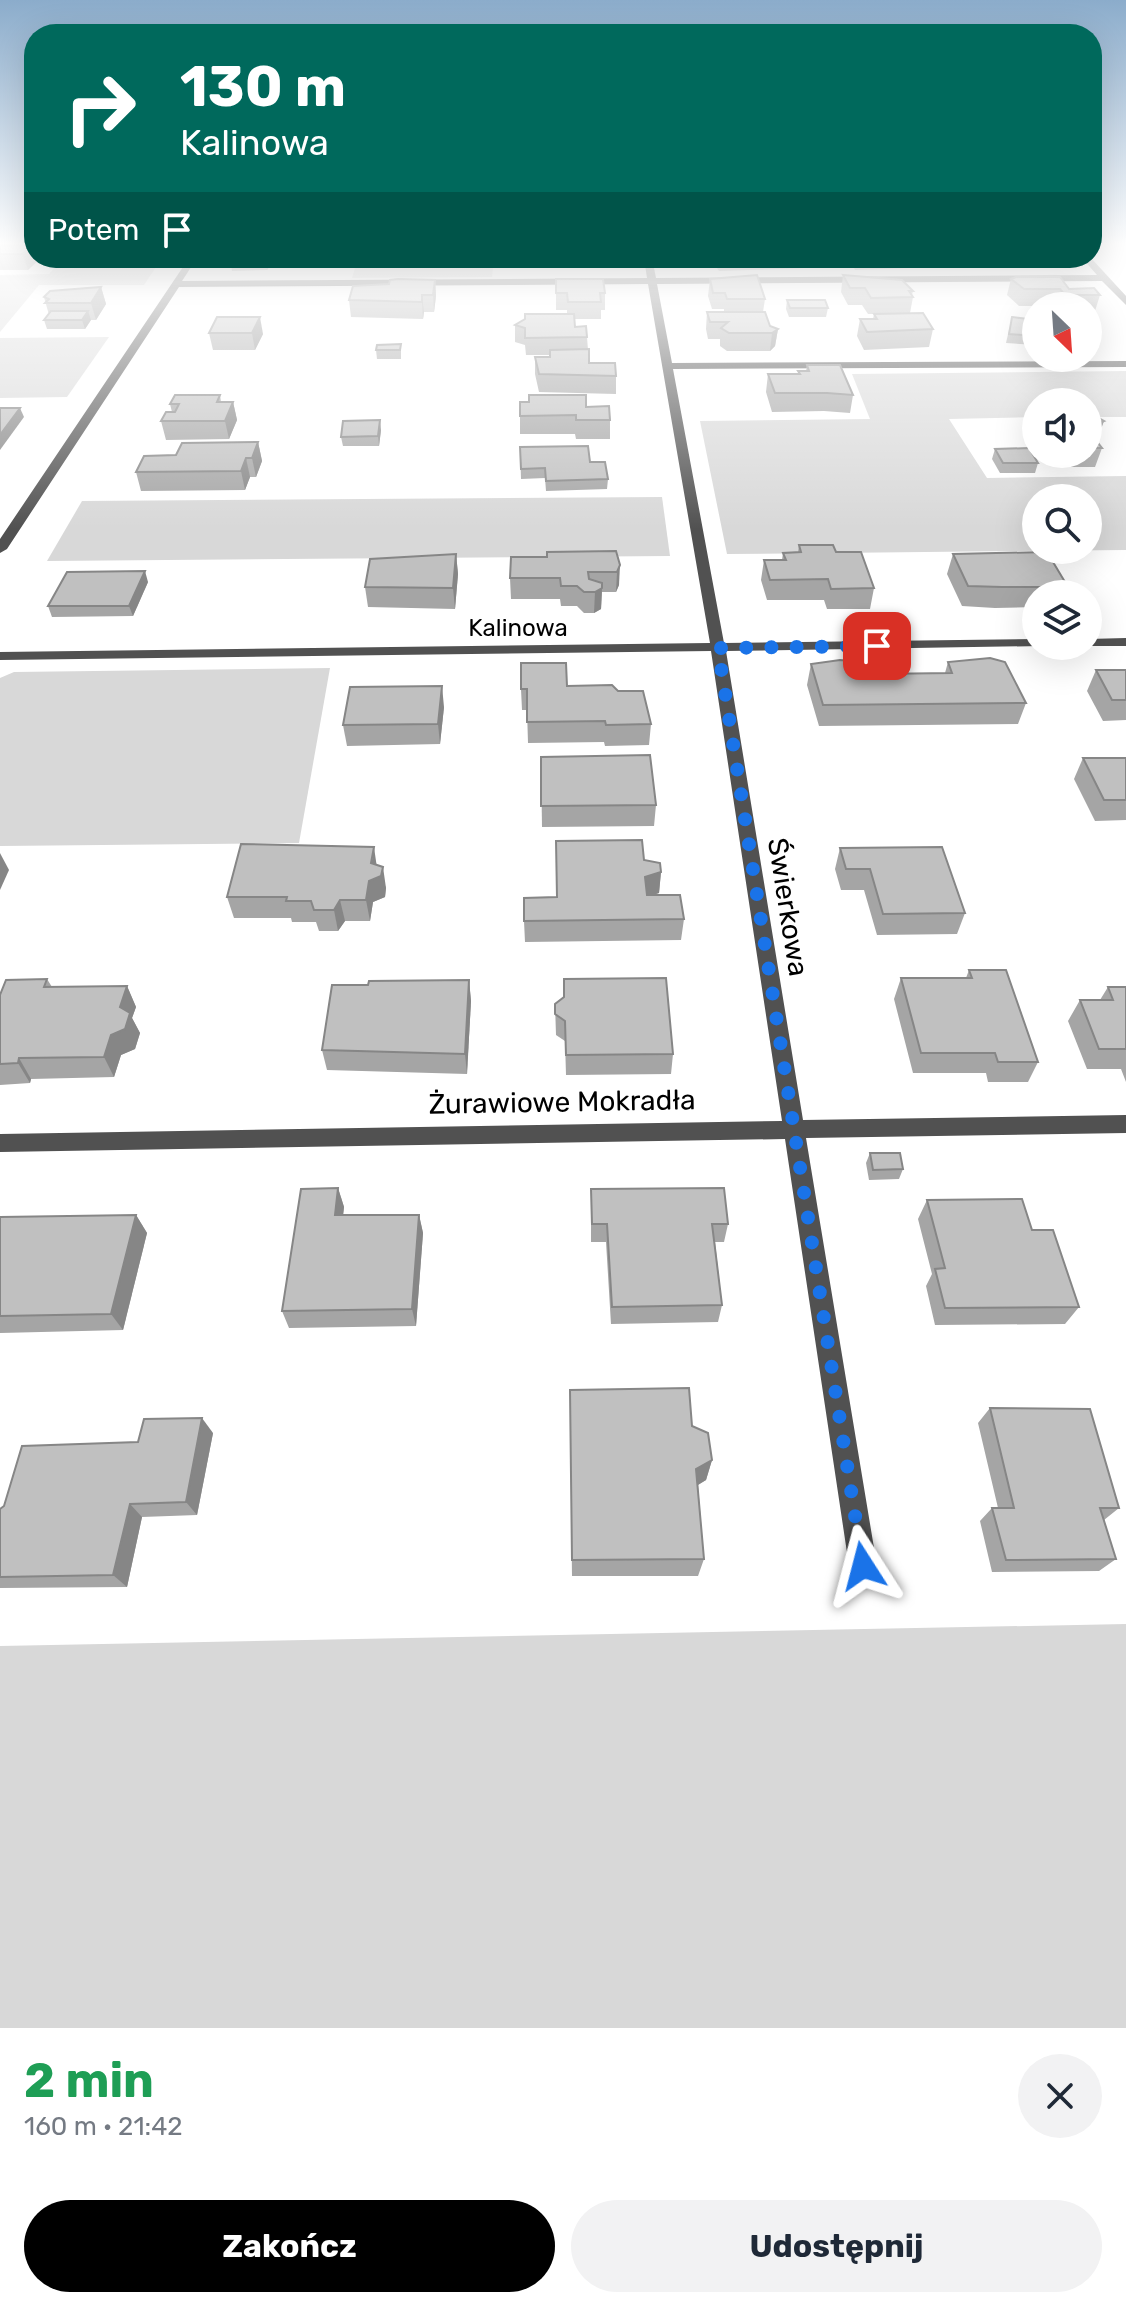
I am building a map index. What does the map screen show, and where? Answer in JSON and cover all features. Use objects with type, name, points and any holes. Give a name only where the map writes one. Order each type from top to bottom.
[{"type":"street","points":[[0,549],[140,340]]},
{"type":"street","name":"Świerkowa","points":[[661,340],[718,648],[863,1566]]},
{"type":"street","points":[[666,366],[1126,364]]},
{"type":"street","points":[[1102,643],[1126,642]]},
{"type":"street","name":"Kalinowa","points":[[0,656],[1022,643]]},
{"type":"street","name":"Żurawiowe Mokradła","points":[[0,1143],[1126,1124]]},
{"type":"shaded area","points":[[0,340],[107,340],[67,397],[0,398]]},
{"type":"shaded area","points":[[1126,371],[1126,417],[1102,417],[1102,388],[1022,388],[1022,417],[949,419],[987,478],[1126,476],[1126,550],[1102,550],[1102,484],[1022,484],[1022,551],[727,554],[700,421],[870,419],[852,374]]},
{"type":"shaded area","points":[[662,497],[670,556],[47,561],[82,501]]},
{"type":"shaded area","points":[[330,668],[299,843],[0,846],[0,678],[14,672]]},
{"type":"shaded area","points":[[1126,1624],[1126,2028],[0,2028],[0,1646]]},
{"type":"building","points":[[401,344],[400,350],[376,350],[377,345]]},
{"type":"building","points":[[589,349],[589,363],[615,363],[616,376],[539,374],[535,357],[550,357],[550,350]]},
{"type":"building","points":[[807,365],[840,365],[853,395],[775,393],[768,374],[800,374],[798,371],[809,371]]},
{"type":"building","points":[[175,395],[220,395],[217,402],[233,402],[225,421],[161,421],[166,412],[175,412],[179,404],[170,404]]},
{"type":"building","points":[[529,395],[586,395],[586,407],[609,406],[610,420],[576,420],[576,415],[520,416],[520,402],[529,402]]},
{"type":"building","points":[[0,408],[20,408],[0,435]]},
{"type":"building","points":[[380,420],[378,436],[341,437],[343,421]]},
{"type":"building","points":[[258,442],[252,458],[246,458],[241,471],[136,472],[144,456],[176,455],[182,443]]},
{"type":"building","points":[[588,446],[590,462],[605,462],[608,479],[546,481],[545,468],[521,469],[520,447]]},
{"type":"building","points":[[1022,448],[1022,463],[1003,463],[995,449]]},
{"type":"building","points":[[799,545],[833,545],[836,552],[861,552],[874,588],[831,589],[828,579],[770,580],[764,560],[786,560],[783,553],[801,552]]},
{"type":"building","points":[[616,551],[620,565],[617,572],[588,572],[589,579],[602,583],[602,588],[595,592],[584,592],[577,586],[561,586],[560,578],[510,578],[511,557],[547,557],[547,552]]},
{"type":"building","points":[[1022,553],[1022,564],[1054,564],[1064,580],[1022,580],[1022,587],[968,586],[953,554]]},
{"type":"building","points":[[456,554],[453,588],[365,587],[370,559]]},
{"type":"building","points":[[145,571],[129,606],[48,606],[67,572]]},
{"type":"building","points":[[990,658],[1005,662],[1026,703],[823,705],[811,664],[840,660],[869,663],[872,674],[952,673],[948,662]]},
{"type":"building","points":[[521,663],[566,663],[567,686],[612,685],[618,691],[643,691],[651,724],[527,722],[527,689],[521,689]]},
{"type":"building","points":[[1096,670],[1126,670],[1126,700],[1112,700]]},
{"type":"building","points":[[442,686],[438,724],[343,725],[350,687]]},
{"type":"building","points":[[650,755],[656,805],[541,806],[541,757]]},
{"type":"building","points":[[1083,758],[1126,758],[1126,800],[1104,800]]},
{"type":"building","points":[[642,840],[644,860],[660,863],[661,872],[645,877],[647,895],[680,895],[684,919],[524,921],[524,898],[557,897],[556,841]]},
{"type":"building","points":[[241,844],[374,847],[371,863],[383,867],[381,876],[369,881],[366,900],[340,900],[334,910],[314,910],[311,901],[286,901],[287,897],[227,897]]},
{"type":"building","points":[[942,847],[965,913],[883,914],[870,869],[846,869],[840,848]]},
{"type":"building","points":[[969,970],[1006,970],[1038,1062],[998,1062],[995,1053],[921,1053],[901,978],[972,978]]},
{"type":"building","points":[[666,978],[673,1054],[566,1055],[565,1021],[555,1014],[555,1004],[564,997],[564,979]]},
{"type":"building","points":[[47,979],[44,987],[127,986],[120,1007],[130,1013],[125,1029],[111,1035],[104,1057],[19,1058],[18,1063],[0,1064],[0,995],[6,980]]},
{"type":"building","points":[[469,980],[465,1054],[322,1050],[332,985],[368,985],[369,981]]},
{"type":"building","points":[[1108,987],[1126,987],[1126,1049],[1099,1049],[1080,1000],[1113,1000]]},
{"type":"building","points":[[870,1153],[900,1153],[903,1169],[873,1170]]},
{"type":"building","points":[[338,1188],[335,1215],[419,1215],[412,1309],[282,1311],[301,1189]]},
{"type":"building","points":[[724,1188],[728,1224],[712,1224],[722,1305],[612,1307],[607,1224],[592,1224],[591,1189]]},
{"type":"building","points":[[1022,1199],[1032,1230],[1053,1230],[1079,1307],[945,1308],[935,1269],[945,1268],[927,1200]]},
{"type":"building","points":[[136,1215],[111,1314],[0,1316],[0,1217]]},
{"type":"building","points":[[689,1388],[692,1426],[708,1433],[712,1460],[696,1469],[704,1559],[572,1560],[570,1390]]},
{"type":"building","points":[[990,1408],[1090,1409],[1119,1508],[1100,1508],[1116,1559],[1006,1560],[992,1508],[1014,1508]]},
{"type":"building","points":[[202,1418],[186,1502],[130,1504],[113,1575],[0,1577],[0,1509],[4,1506],[22,1446],[138,1442],[144,1419]]},
{"type":"route","points":[[863,1566],[718,648],[877,646]]}]
